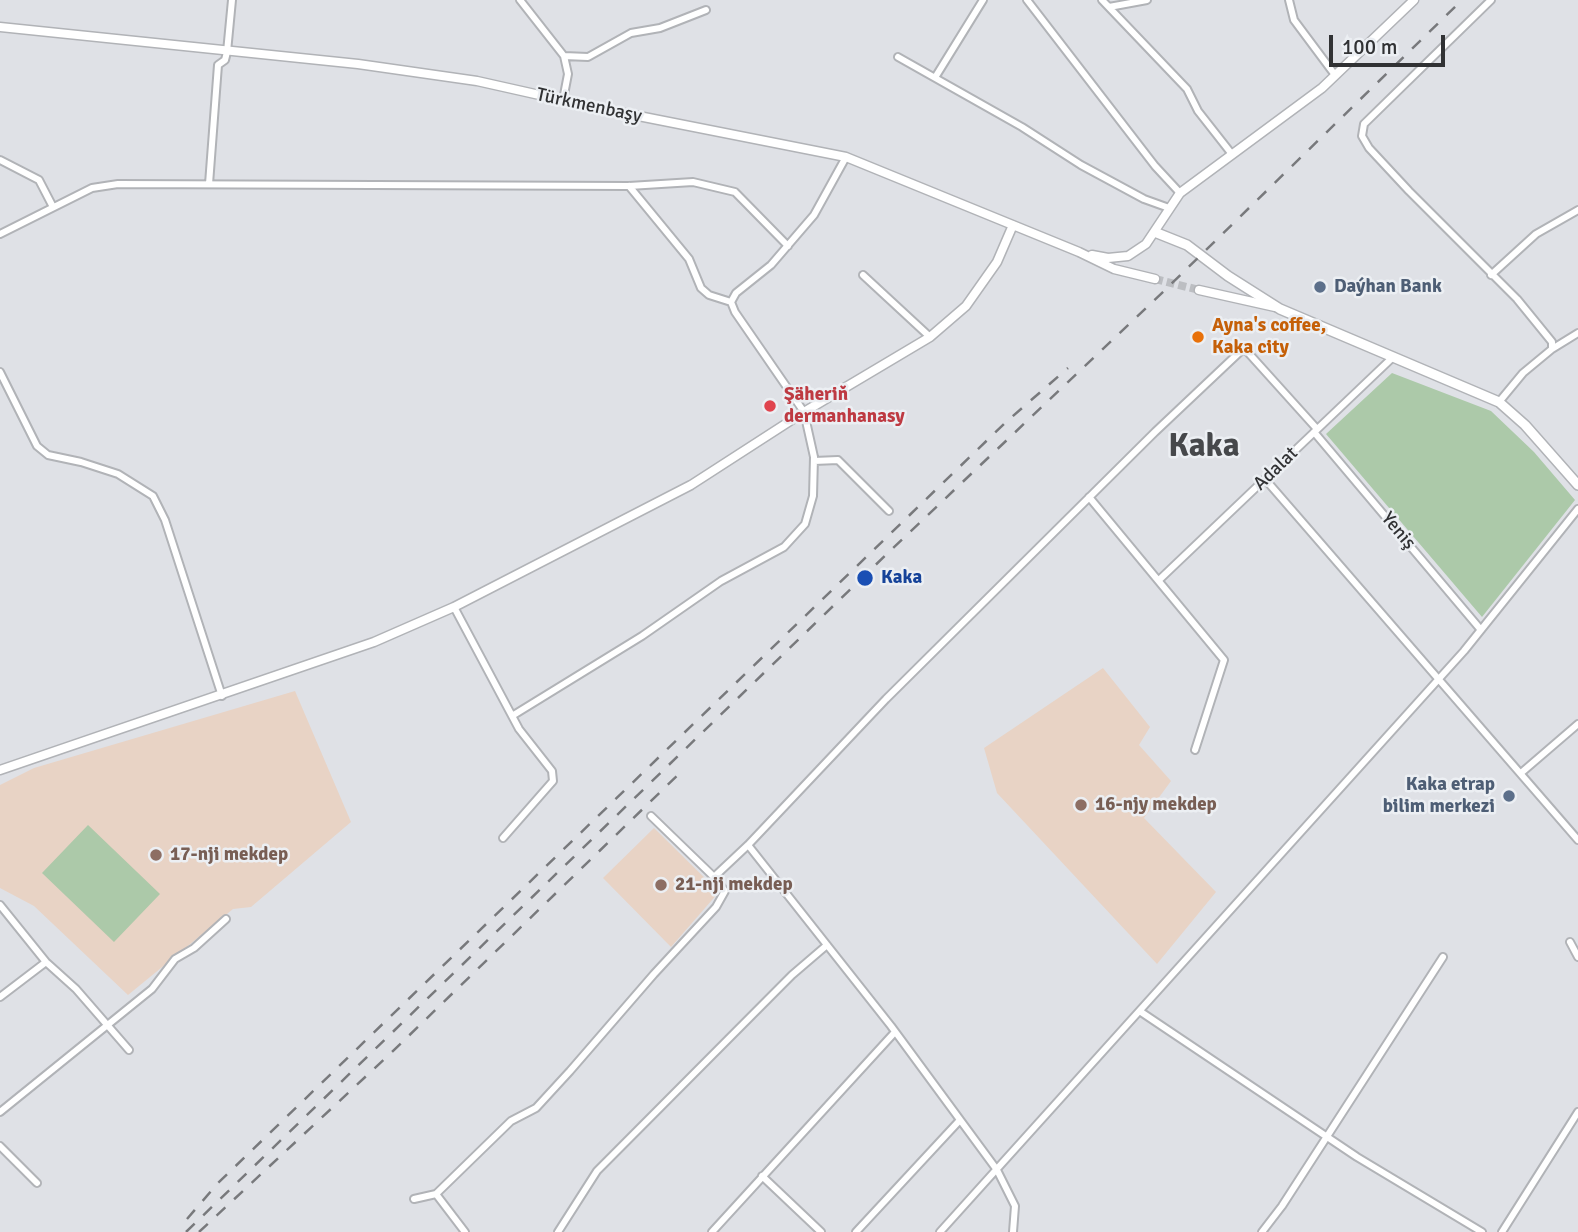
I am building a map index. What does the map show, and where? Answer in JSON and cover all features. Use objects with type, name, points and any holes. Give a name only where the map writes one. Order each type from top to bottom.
[{"type":"main road","points":[[1157,233],[1188,245],[1228,276],[1280,309],[1499,402],[1525,425],[1578,485]]},
{"type":"street","points":[[209,184],[218,65],[225,60],[227,52],[232,0]]},
{"type":"street","points":[[520,0],[564,56],[568,74],[563,100]]},
{"type":"street","points":[[936,76],[983,0]]},
{"type":"street","points":[[1027,0],[1155,166],[1180,193]]},
{"type":"street","points":[[1102,0],[1187,89],[1198,111],[1231,153]]},
{"type":"street","points":[[1109,7],[1147,0]]},
{"type":"street","points":[[1289,0],[1294,20],[1335,75]]},
{"type":"street","points":[[1079,252],[1108,258],[1128,256],[1157,233],[1180,193],[1335,75],[1414,0]]},
{"type":"street","points":[[1491,0],[1364,124],[1363,135],[1369,148],[1531,315],[1552,342],[1552,349]]},
{"type":"street","points":[[564,56],[588,57],[631,33],[660,28],[706,10]]},
{"type":"street","name":"Türkmenbaşy","points":[[0,27],[358,64],[477,81],[846,157],[1079,252],[1114,270],[1155,279]]},
{"type":"street","points":[[898,57],[936,76],[1081,165],[1144,199],[1169,208]]},
{"type":"street","points":[[512,716],[642,636],[721,581],[784,547],[806,524],[813,496],[814,461],[804,412],[734,312],[731,302],[736,293],[788,246],[814,215],[846,157]]},
{"type":"street","points":[[0,160],[39,180],[53,207]]},
{"type":"street","points":[[0,234],[92,188],[118,184],[629,186],[693,182],[735,192],[788,246]]},
{"type":"street","points":[[629,186],[689,259],[701,288],[709,295],[731,302]]},
{"type":"street","points":[[1490,275],[1536,234],[1578,210]]},
{"type":"street","points":[[0,770],[374,642],[454,607],[691,485],[804,412],[930,337],[966,306],[997,262],[1013,225]]},
{"type":"street","points":[[863,275],[930,337]]},
{"type":"street","points":[[1199,289],[1280,309]]},
{"type":"street","points":[[1499,402],[1523,373],[1552,349],[1578,333]]},
{"type":"street","name":"Yeniş","points":[[1089,497],[1244,348],[1316,430],[1481,630]]},
{"type":"street","name":"Adalat","points":[[1159,580],[1392,358]]},
{"type":"street","points":[[0,372],[37,446],[48,455],[118,474],[153,496],[164,520],[222,696]]},
{"type":"street","points":[[814,461],[838,460],[889,511]]},
{"type":"street","points":[[1265,479],[1578,840]]},
{"type":"street","points":[[714,877],[748,845],[886,699],[1089,497],[1224,660],[1195,750]]},
{"type":"street","points":[[940,1232],[1141,1012],[1439,678],[1578,509]]},
{"type":"street","points":[[454,607],[512,716],[552,771],[553,781],[503,838]]},
{"type":"street","points":[[1521,773],[1578,724]]},
{"type":"street","points":[[414,1199],[436,1194],[511,1121],[536,1108],[700,926],[725,891],[651,816]]},
{"type":"street","points":[[748,845],[895,1032],[997,1170],[1016,1206],[1013,1232]]},
{"type":"street","points":[[0,905],[46,962],[76,989],[130,1050]]},
{"type":"street","points":[[0,1112],[152,989],[175,959],[194,948],[226,919]]},
{"type":"street","points":[[1570,942],[1578,957]]},
{"type":"street","points":[[558,1232],[587,1192],[597,1171],[792,975],[827,945]]},
{"type":"street","points":[[1262,1232],[1282,1206],[1443,957]]},
{"type":"street","points":[[0,997],[46,962]]},
{"type":"street","points":[[1141,1012],[1326,1136],[1482,1232]]},
{"type":"street","points":[[712,1232],[895,1032]]},
{"type":"street","points":[[1502,1232],[1578,1112]]},
{"type":"street","points":[[856,1232],[960,1120]]},
{"type":"street","points":[[0,1146],[37,1183]]},
{"type":"street","points":[[762,1176],[821,1232]]},
{"type":"street","points":[[436,1194],[466,1232]]},
{"type":"shaded area","name":"16-njy mekdep","points":[[1103,668],[1150,727],[1139,745],[1171,781],[1144,818],[1216,892],[1157,964],[997,793],[984,748]]},
{"type":"shaded area","name":"17-nji mekdep","points":[[295,691],[351,822],[251,907],[233,909],[128,995],[34,906],[0,888],[0,785],[34,768]]},
{"type":"shaded area","name":"21-nji mekdep","points":[[654,828],[719,892],[671,947],[603,878]]},
{"type":"green space","points":[[1392,373],[1491,411],[1534,452],[1575,500],[1482,617],[1326,434]]},
{"type":"green space","points":[[88,825],[160,894],[114,942],[42,873]]},
{"type":"tunnel","points":[[1155,279],[1199,290]]},
{"type":"railway","points":[[186,1232],[892,549],[1164,291],[1462,0]]},
{"type":"railway","points":[[187,1219],[218,1183],[1006,422],[1068,368]]},
{"type":"railway","points":[[199,1232],[392,1052],[683,770]]},
{"type":"place","name":"Daýhan Bank","points":[[1320,287]]},
{"type":"place","name":"Ayna's coffee, Kaka city","points":[[1198,337]]},
{"type":"place","name":"Şäheriň dermanhanasy","points":[[770,406]]},
{"type":"place","name":"Kaka","points":[[865,578]]},
{"type":"place","name":"Kaka etrap bilim merkezi","points":[[1509,796]]},
{"type":"place","name":"16-njy mekdep","points":[[1081,805]]},
{"type":"place","name":"17-nji mekdep","points":[[156,855]]},
{"type":"place","name":"21-nji mekdep","points":[[661,885]]},
{"type":"district","name":"Kaka","points":[[1204,447]]}]
